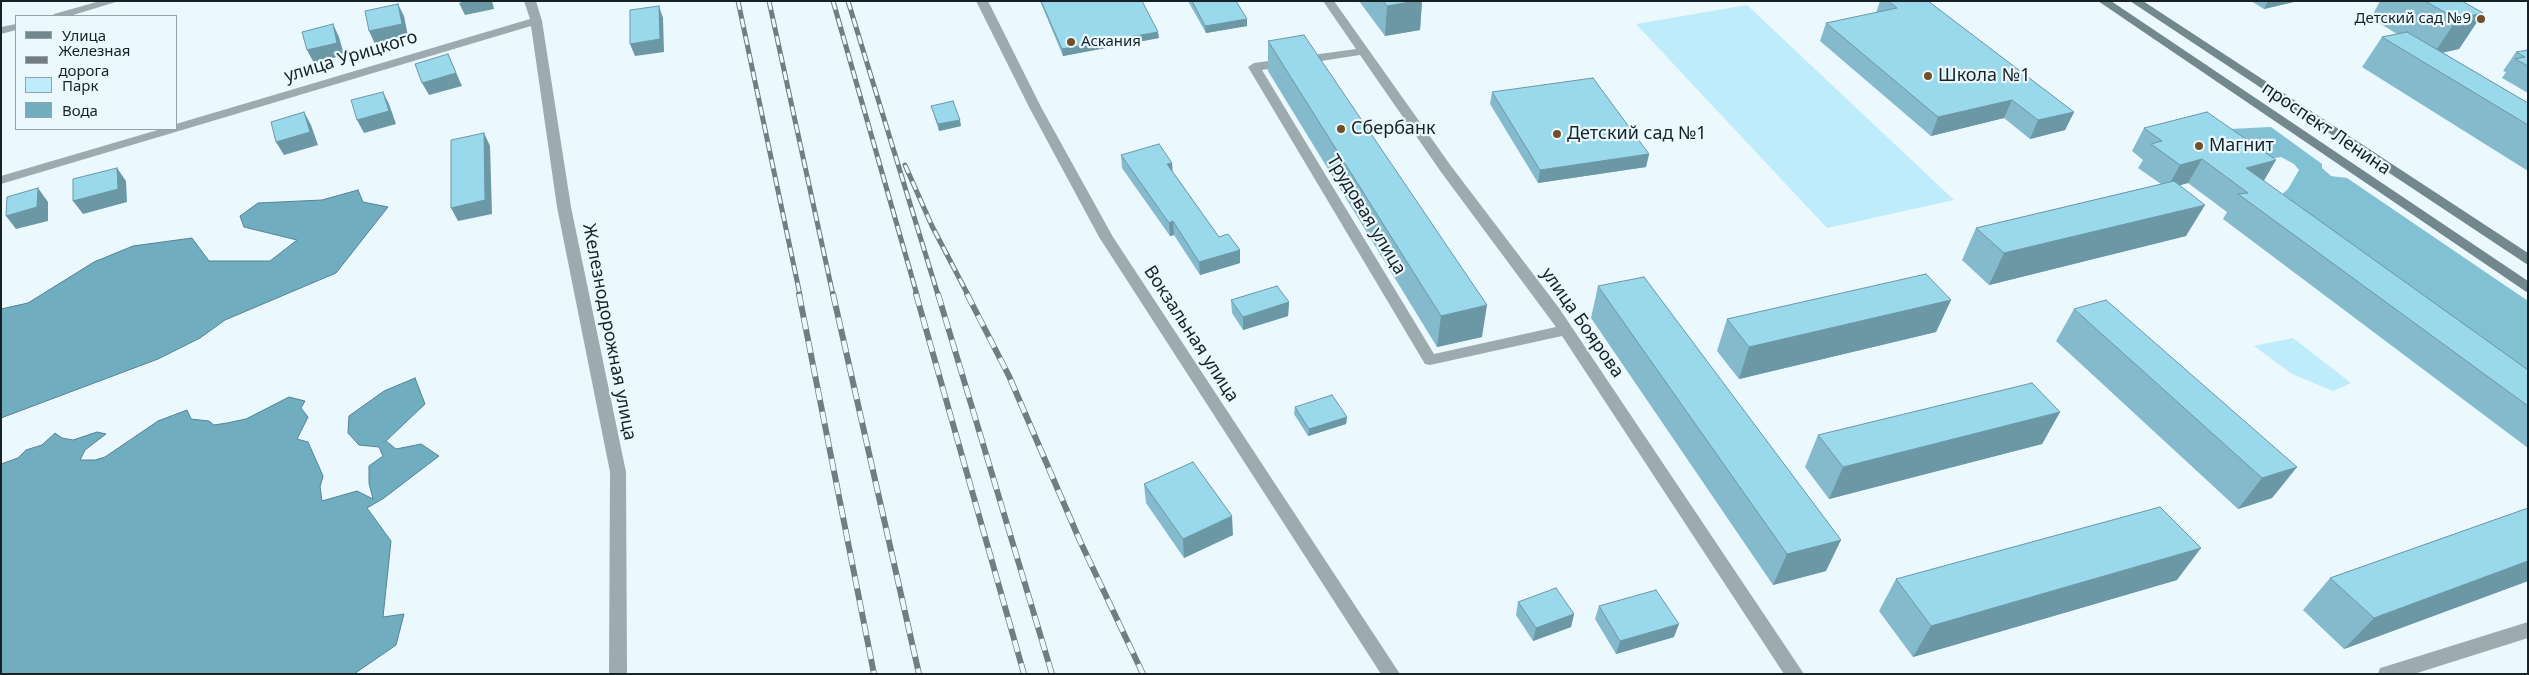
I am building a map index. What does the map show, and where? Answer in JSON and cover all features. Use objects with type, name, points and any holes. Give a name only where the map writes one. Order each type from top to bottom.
[{"type":"main road","name":"проспект Ленина","points":[[2103,1],[2528,288]]},
{"type":"main road","name":"проспект Ленина","points":[[2136,1],[2528,260]]},
{"type":"street","points":[[62,15],[114,1]]},
{"type":"street","name":"Железнодорожная улица","points":[[530,1],[536,21],[564,207],[618,472],[618,674]]},
{"type":"street","name":"Вокзальная улица","points":[[982,1],[1038,114],[1106,237],[1392,674]]},
{"type":"street","name":"улица Боярова","points":[[1328,1],[1365,51],[1446,169],[1566,330],[1795,674]]},
{"type":"street","name":"улица Урицкого","points":[[178,127],[536,21]]},
{"type":"street","points":[[1,31],[15,27]]},
{"type":"street","name":"Трудовая улица","points":[[1365,51],[1254,67],[1430,360],[1566,330]]},
{"type":"street","name":"улица Урицкого","points":[[1,180],[168,130]]},
{"type":"street","points":[[2388,674],[2528,630]]},
{"type":"green space","points":[[1747,5],[1954,200],[1827,228],[1636,24]]},
{"type":"green space","points":[[2293,338],[2351,383],[2333,391],[2292,374],[2254,346]]},
{"type":"shaded area","points":[[2271,127],[2322,164],[2322,168],[2331,176],[2347,178],[2528,301],[2528,391],[2280,196],[2288,189],[2299,170],[2294,164],[2281,157],[2264,160],[2208,130]]},
{"type":"water","points":[[358,190],[363,202],[388,207],[336,273],[225,320],[200,338],[158,359],[1,418],[1,309],[28,303],[94,262],[133,246],[192,238],[209,261],[270,261],[297,240],[244,227],[240,216],[258,203],[322,200]]},
{"type":"water","points":[[415,378],[425,404],[386,441],[396,449],[421,444],[439,456],[384,498],[367,508],[391,541],[383,617],[404,614],[396,645],[354,674],[1,674],[1,464],[18,458],[26,450],[42,445],[55,433],[62,438],[73,440],[97,432],[106,434],[85,450],[80,460],[95,460],[105,457],[158,421],[187,410],[191,419],[209,421],[214,425],[246,419],[289,397],[305,401],[301,408],[308,417],[297,439],[308,442],[323,476],[320,487],[322,501],[357,491],[373,499],[369,483],[369,466],[383,456],[379,447],[359,445],[348,433],[349,416],[384,391]]},
{"type":"building","points":[[1041,1],[1142,1],[1158,32],[1062,49]]},
{"type":"building","points":[[1192,1],[1236,1],[1247,19],[1205,26]]},
{"type":"building","points":[[1383,1],[1415,1],[1387,6]]},
{"type":"building","points":[[1888,1],[1928,1],[2074,112],[2038,120],[2012,100],[1938,117],[1826,23],[1897,8]]},
{"type":"building","points":[[2425,1],[2462,1],[2483,13],[2457,19]]},
{"type":"building","points":[[398,4],[402,24],[369,31],[365,11]]},
{"type":"building","points":[[659,6],[660,39],[630,44],[630,10]]},
{"type":"building","points":[[333,24],[337,43],[307,50],[302,32]]},
{"type":"building","points":[[2407,32],[2528,103],[2528,125],[2382,37]]},
{"type":"building","points":[[1304,35],[1487,305],[1441,316],[1268,41]]},
{"type":"building","points":[[2528,50],[2528,66],[2515,59],[2525,57],[2516,52]]},
{"type":"building","points":[[448,54],[456,73],[422,83],[415,64]]},
{"type":"building","points":[[1593,78],[1649,154],[1540,170],[1492,92]]},
{"type":"building","points":[[383,92],[389,111],[357,120],[351,100]]},
{"type":"building","points":[[953,101],[960,120],[938,124],[931,106]]},
{"type":"building","points":[[304,112],[310,132],[276,142],[271,122]]},
{"type":"building","points":[[2207,112],[2276,160],[2246,168],[2528,370],[2528,406],[2238,194],[2248,193],[2202,159],[2180,165],[2151,144],[2162,141],[2144,128]]},
{"type":"building","points":[[484,133],[485,200],[451,208],[451,140]]},
{"type":"building","points":[[1159,144],[1172,163],[1167,164],[1219,237],[1228,234],[1240,250],[1199,262],[1173,221],[1169,223],[1121,155]]},
{"type":"building","points":[[117,168],[118,189],[73,201],[73,179]]},
{"type":"building","points":[[2174,181],[2205,205],[2004,253],[1976,228]]},
{"type":"building","points":[[38,188],[37,207],[6,216],[7,197]]},
{"type":"building","points":[[1926,274],[1951,300],[1749,347],[1727,319]]},
{"type":"building","points":[[1644,277],[1841,540],[1787,554],[1598,286]]},
{"type":"building","points":[[1277,286],[1289,302],[1243,317],[1231,300]]},
{"type":"building","points":[[2106,300],[2297,467],[2262,478],[2074,309]]},
{"type":"building","points":[[2032,383],[2060,412],[1843,467],[1818,435]]},
{"type":"building","points":[[1332,395],[1347,417],[1309,429],[1295,407]]},
{"type":"building","points":[[1193,462],[1232,516],[1183,539],[1144,484]]},
{"type":"building","points":[[2160,507],[2201,548],[1931,626],[1896,579]]},
{"type":"building","points":[[2528,508],[2528,561],[2374,618],[2330,578]]},
{"type":"building","points":[[1556,588],[1574,614],[1536,628],[1518,602]]},
{"type":"building","points":[[1656,590],[1679,624],[1620,641],[1599,606]]},
{"type":"railway","points":[[738,1],[800,295]]},
{"type":"railway","points":[[769,1],[833,295]]},
{"type":"railway","points":[[833,1],[917,295]]},
{"type":"railway","points":[[848,1],[938,295]]},
{"type":"railway","points":[[905,165],[932,226],[968,295]]},
{"type":"railway","points":[[799,294],[874,674]]},
{"type":"railway","points":[[833,294],[919,674]]},
{"type":"railway","points":[[916,294],[1024,674]]},
{"type":"railway","points":[[938,294],[1052,674]]},
{"type":"railway","points":[[967,294],[1009,376],[1080,541],[1143,674]]},
{"type":"place","name":"Детский сад №9","points":[[2481,19]]},
{"type":"place","name":"Аскания","points":[[1071,42]]},
{"type":"place","name":"Школа №1","points":[[1928,76]]},
{"type":"place","name":"Сбербанк","points":[[1341,129]]},
{"type":"place","name":"Детский сад №1","points":[[1557,134]]},
{"type":"place","name":"Магнит","points":[[2199,146]]}]
